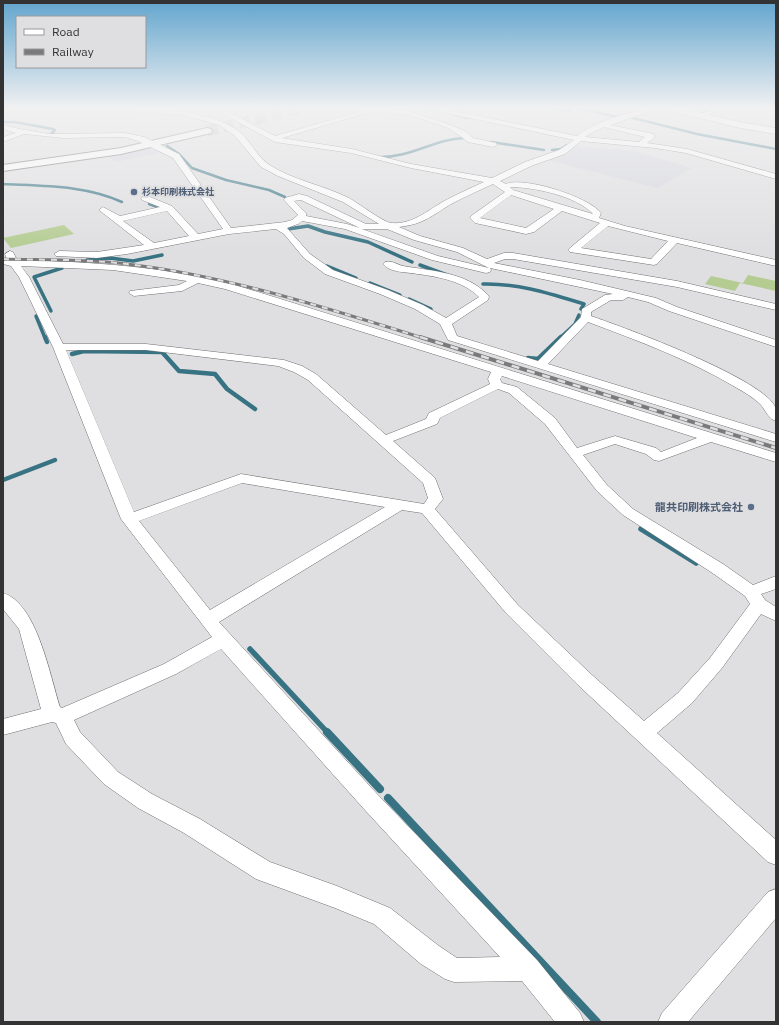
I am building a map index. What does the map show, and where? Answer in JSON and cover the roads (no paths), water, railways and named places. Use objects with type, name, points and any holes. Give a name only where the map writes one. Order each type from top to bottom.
[{"type":"main road","points":[[3,164],[63,156]]},
{"type":"main road","points":[[3,168],[90,156]]},
{"type":"street","points":[[176,156],[229,231]]},
{"type":"street","points":[[256,156],[264,165],[281,174],[346,200],[388,226],[417,238],[460,250],[485,263],[506,269],[580,283],[652,300],[673,309],[776,344]]},
{"type":"street","points":[[366,156],[411,166],[494,181],[502,185],[510,192],[607,222],[673,240],[776,263]]},
{"type":"street","points":[[7,257],[45,254],[113,254],[151,245],[229,231],[278,226],[295,222],[304,216],[301,211],[288,200],[298,197],[304,198],[364,228],[413,223],[424,218],[450,201],[528,164],[551,156]]},
{"type":"street","points":[[704,156],[776,177]]},
{"type":"street","points":[[502,185],[517,185],[544,190],[581,201],[597,212],[597,216],[594,218]]},
{"type":"street","points":[[510,192],[474,218],[478,221],[526,231],[531,230],[564,209],[586,204]]},
{"type":"street","points":[[145,198],[169,208],[195,237]]},
{"type":"street","points":[[118,220],[169,208]]},
{"type":"street","points":[[103,210],[111,214],[121,224],[151,245]]},
{"type":"street","points":[[301,218],[347,227],[435,258],[491,272],[568,284],[580,283]]},
{"type":"street","points":[[607,222],[573,250],[654,262],[672,243],[673,240]]},
{"type":"street","points":[[278,226],[287,232],[307,256],[329,272],[395,296],[419,307],[446,323],[452,338],[539,366],[775,435]]},
{"type":"street","points":[[485,263],[504,256],[513,256],[677,284],[776,307]]},
{"type":"street","points":[[7,257],[150,272],[197,279],[228,286],[776,458]]},
{"type":"street","points":[[7,257],[24,277],[59,347],[129,519],[223,639],[372,802],[528,969],[571,1022]]},
{"type":"street","points":[[388,264],[403,269],[438,275],[461,282],[480,292],[484,296],[483,300],[446,323]]},
{"type":"street","points":[[134,293],[182,288],[197,279]]},
{"type":"street","points":[[539,366],[586,318],[586,310],[609,297],[621,297],[673,309]]},
{"type":"street","points":[[586,318],[641,338],[703,364],[732,380],[764,401],[776,417]]},
{"type":"street","points":[[59,347],[146,347],[280,363],[298,369],[312,377],[430,481],[436,499],[427,509]]},
{"type":"street","points":[[497,385],[494,379],[498,370]]},
{"type":"street","points":[[384,440],[432,422],[434,416],[497,385],[513,390],[550,421],[602,488],[628,512],[717,568],[776,615]]},
{"type":"street","points":[[574,453],[615,440],[651,451],[659,457],[711,437]]},
{"type":"street","points":[[129,519],[241,478],[427,509],[512,609],[585,680],[776,854]]},
{"type":"street","points":[[208,620],[399,505]]},
{"type":"street","points":[[644,733],[685,698],[716,663],[755,598],[776,582]]},
{"type":"street","points":[[3,599],[15,610],[26,627],[57,715],[72,738],[111,778],[145,801],[192,826],[264,871],[337,897],[382,916],[430,955],[454,970],[528,969]]},
{"type":"street","points":[[3,727],[57,715],[170,669],[223,639]]},
{"type":"street","points":[[671,1022],[776,900]]},
{"type":"waterway","points":[[181,156],[192,168],[226,180],[269,190],[285,197]]},
{"type":"waterway","points":[[379,157],[396,156]]},
{"type":"waterway","points":[[3,184],[79,189],[108,196],[122,202]]},
{"type":"waterway","points":[[149,204],[158,207]]},
{"type":"waterway","points":[[288,229],[308,226],[325,232],[368,242],[412,262]]},
{"type":"waterway","points":[[87,260],[110,258],[133,261],[162,255]]},
{"type":"waterway","points":[[420,265],[447,275]]},
{"type":"waterway","points":[[327,266],[356,278]]},
{"type":"waterway","points":[[51,311],[34,277],[62,268]]},
{"type":"waterway","points":[[370,283],[400,295]]},
{"type":"waterway","points":[[483,284],[509,285],[547,293],[584,304],[581,309]]},
{"type":"waterway","points":[[409,299],[431,309]]},
{"type":"waterway","points":[[560,338],[575,324],[579,315]]},
{"type":"waterway","points":[[36,316],[45,338]]},
{"type":"waterway","points":[[45,337],[47,342]]},
{"type":"waterway","points":[[528,358],[538,359],[561,337]]},
{"type":"waterway","points":[[72,354],[84,351],[162,352],[179,371],[215,374],[227,389],[255,409]]},
{"type":"waterway","points":[[3,480],[55,460]]},
{"type":"waterway","points":[[641,529],[696,563]]},
{"type":"waterway","points":[[250,649],[328,733]]},
{"type":"waterway","points":[[327,732],[380,789]]},
{"type":"waterway","points":[[388,798],[597,1022]]},
{"type":"railway","points":[[3,259],[81,260],[112,262],[165,269],[202,276],[276,294],[423,338]]},
{"type":"railway","points":[[420,337],[776,448]]},
{"type":"place","name":"杉本印刷株式会社","points":[[134,192]]},
{"type":"place","name":"龍共印刷株式会社","points":[[751,507]]}]
